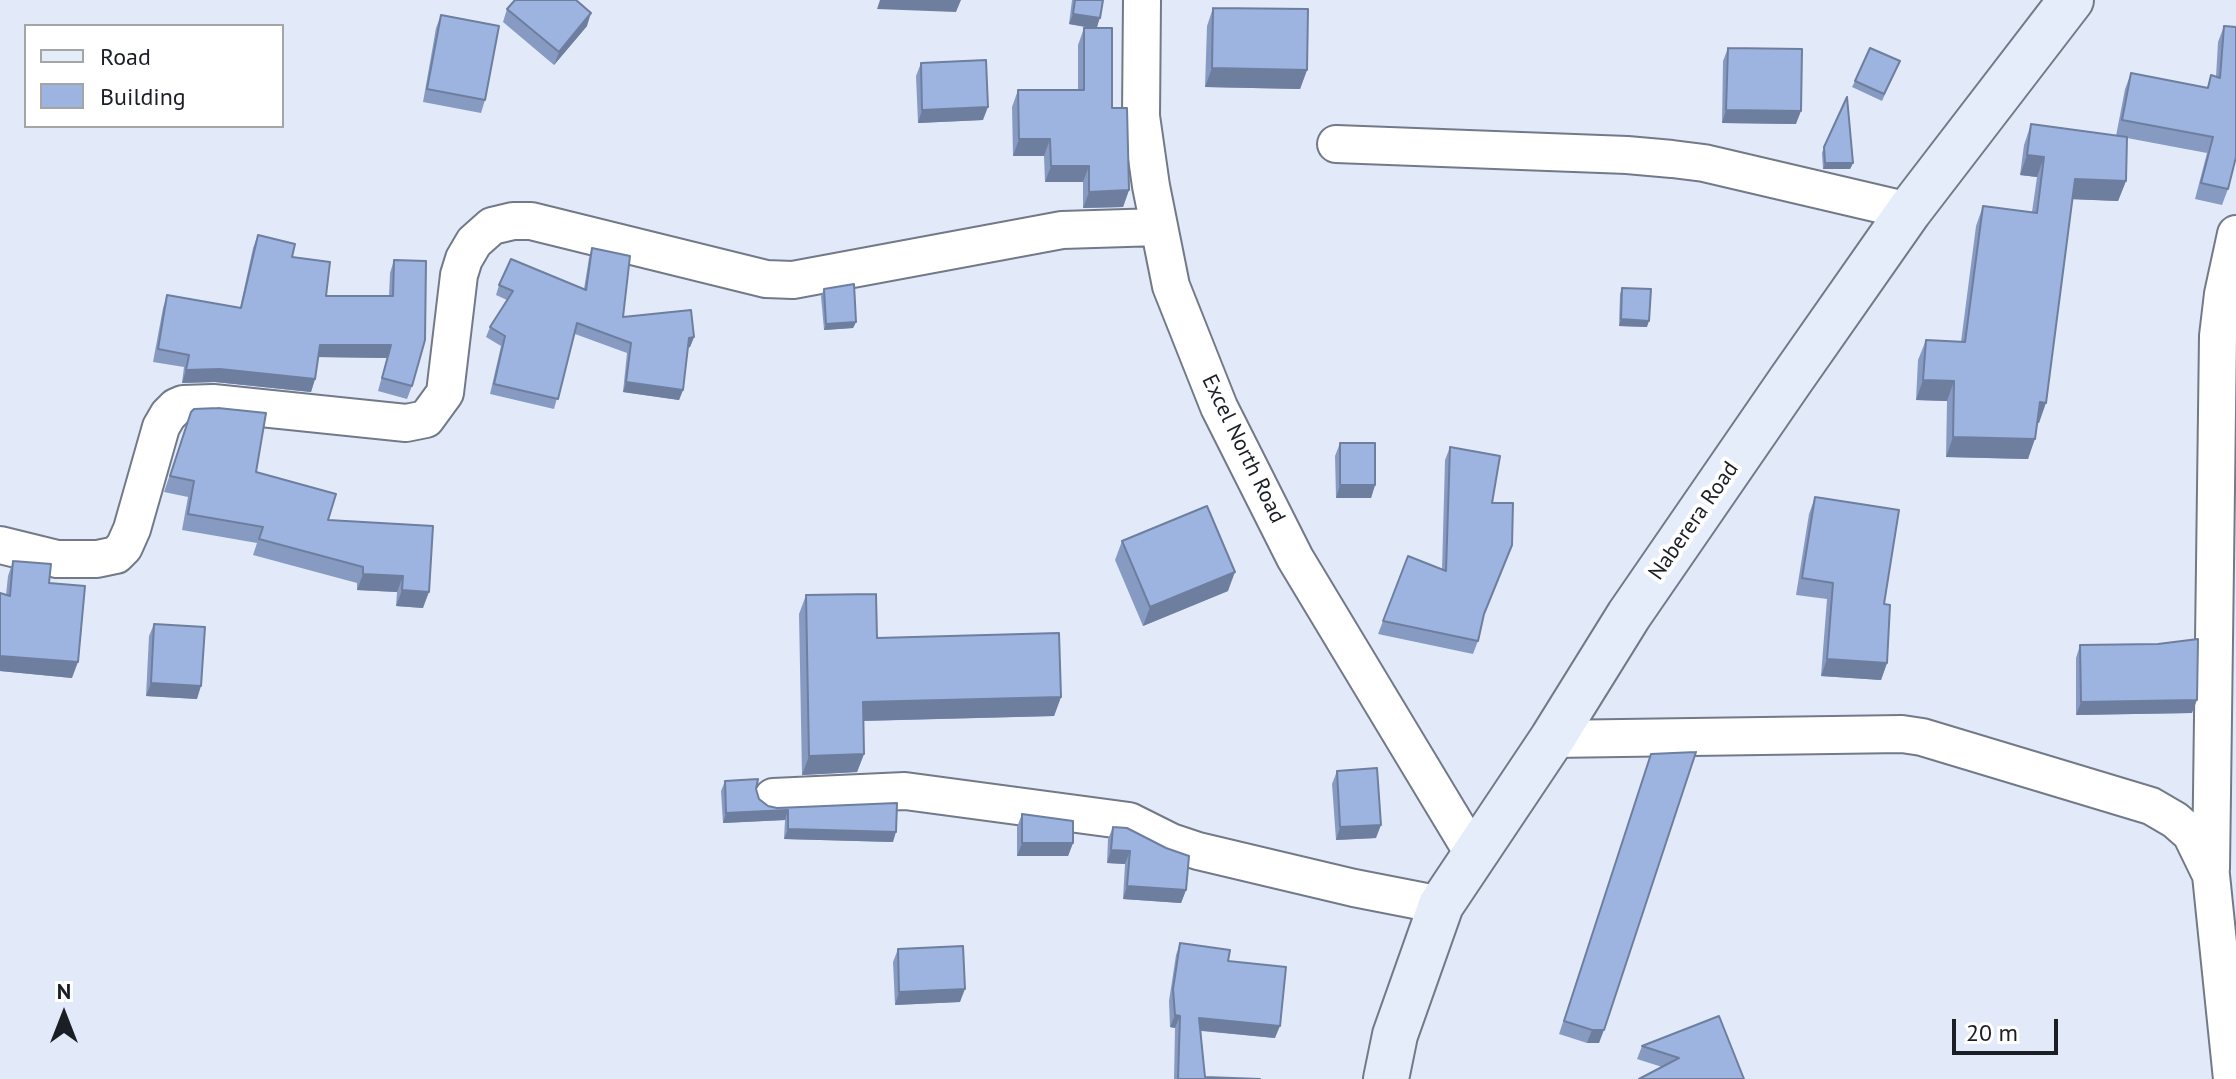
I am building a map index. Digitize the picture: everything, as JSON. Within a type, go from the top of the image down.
[{"type":"street","name":"Excel North Road","points":[[1142,0],[1141,116],[1171,286],[1219,407],[1295,558],[1474,855]]},
{"type":"street","name":"Naberera Road","points":[[1386,1079],[1395,1035],[1441,905],[1552,739],[1629,615],[1909,211],[2071,0]]},
{"type":"street","points":[[1336,144],[1672,159],[1704,163],[1909,211]]},
{"type":"street","points":[[0,545],[57,559],[97,559],[116,555],[124,547],[132,529],[161,427],[168,415],[183,404],[213,403],[406,423],[426,419],[445,393],[459,275],[464,259],[474,242],[492,226],[531,221],[766,279],[793,280],[1062,230],[1159,227]]},
{"type":"street","points":[[2232,1079],[2211,875],[2218,336],[2236,234]]},
{"type":"street","points":[[1552,739],[1858,733],[1922,737],[2151,806],[2191,834],[2211,875]]},
{"type":"street","points":[[773,797],[905,791],[1129,821],[1171,842],[1198,851],[1441,905]]},
{"type":"building","points":[[515,0],[576,0],[591,13],[559,52],[507,9]]},
{"type":"building","points":[[1075,0],[1103,0],[1100,18],[1073,14]]},
{"type":"building","points":[[1213,8],[1308,9],[1307,70],[1212,68]]},
{"type":"building","points":[[441,15],[499,26],[485,100],[427,89]]},
{"type":"building","points":[[2224,26],[2236,27],[2236,157],[2228,189],[2201,183],[2213,137],[2122,120],[2131,73],[2208,88],[2211,75],[2220,78]]},
{"type":"building","points":[[1084,28],[1112,28],[1112,108],[1127,108],[1129,190],[1089,192],[1089,166],[1051,166],[1050,139],[1019,139],[1018,90],[1084,90]]},
{"type":"building","points":[[1728,48],[1802,49],[1801,111],[1726,110]]},
{"type":"building","points":[[1870,48],[1900,61],[1884,94],[1855,81]]},
{"type":"building","points":[[986,60],[988,107],[922,110],[921,63]]},
{"type":"building","points":[[1847,97],[1853,163],[1825,163],[1824,147]]},
{"type":"building","points":[[2031,124],[2127,137],[2126,181],[2075,179],[2046,403],[2040,402],[2035,439],[1953,437],[1954,381],[1923,380],[1926,340],[1965,342],[1983,206],[2037,213],[2044,157],[2027,155]]},
{"type":"building","points":[[258,235],[295,244],[292,257],[330,262],[326,296],[393,296],[394,260],[426,261],[425,340],[412,386],[382,378],[391,345],[320,345],[315,379],[220,369],[186,370],[189,355],[158,349],[167,295],[241,308]]},
{"type":"building","points":[[592,248],[630,256],[623,317],[691,310],[694,337],[689,338],[683,390],[626,382],[631,343],[577,323],[558,399],[494,384],[505,336],[490,327],[513,291],[499,285],[511,259],[586,290]]},
{"type":"building","points":[[854,284],[856,322],[826,324],[824,289]]},
{"type":"building","points":[[1622,288],[1651,289],[1649,321],[1621,319]]},
{"type":"building","points":[[194,409],[266,413],[256,472],[336,494],[328,520],[433,526],[429,592],[402,590],[403,576],[363,574],[363,567],[259,539],[263,527],[188,514],[194,481],[170,476],[191,412]]},
{"type":"building","points":[[1340,443],[1375,443],[1375,485],[1340,485]]},
{"type":"building","points":[[1450,447],[1500,456],[1492,503],[1513,503],[1512,545],[1484,614],[1478,641],[1383,621],[1408,556],[1446,571]]},
{"type":"building","points":[[1815,497],[1899,510],[1884,604],[1890,605],[1887,663],[1827,659],[1833,583],[1802,578]]},
{"type":"building","points":[[1207,506],[1235,572],[1150,607],[1122,541]]},
{"type":"building","points":[[13,561],[51,564],[49,583],[85,586],[78,662],[0,656],[0,593],[10,596]]},
{"type":"building","points":[[876,594],[877,638],[1059,633],[1061,697],[863,702],[864,754],[809,756],[806,595]]},
{"type":"building","points":[[154,624],[205,627],[201,686],[151,683]]},
{"type":"building","points":[[2198,639],[2197,700],[2081,702],[2080,645],[2158,644]]},
{"type":"building","points":[[1696,752],[1604,1030],[1592,1030],[1564,1021],[1651,754]]},
{"type":"building","points":[[1377,768],[1381,825],[1340,827],[1337,771]]},
{"type":"building","points":[[758,779],[756,789],[759,799],[777,808],[897,803],[896,832],[788,829],[788,810],[726,813],[725,781]]},
{"type":"building","points":[[1022,814],[1073,821],[1073,843],[1022,843]]},
{"type":"building","points":[[1113,827],[1127,828],[1189,856],[1186,890],[1127,886],[1130,851],[1111,850]]},
{"type":"building","points":[[1180,943],[1230,950],[1228,961],[1286,967],[1280,1026],[1199,1018],[1205,1077],[1260,1079],[1178,1079],[1180,1016],[1175,1015],[1173,989]]},
{"type":"building","points":[[963,946],[965,989],[899,992],[898,949]]},
{"type":"building","points":[[1719,1016],[1744,1079],[1639,1079],[1679,1058],[1642,1046]]}]
